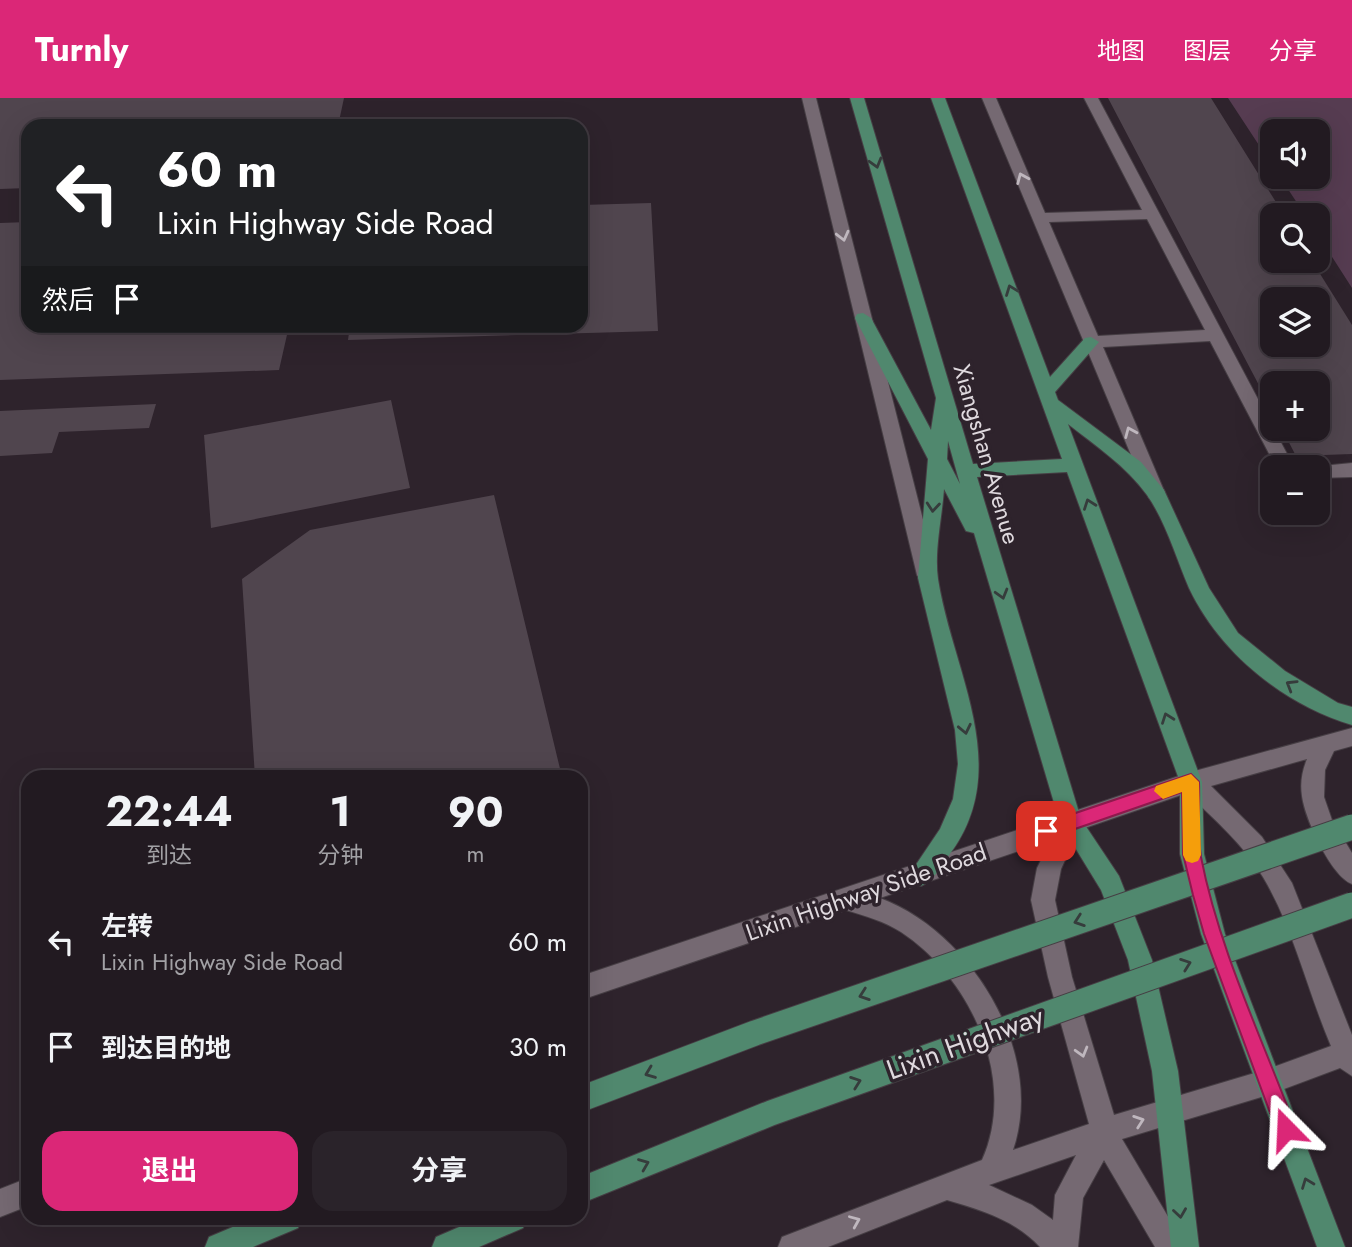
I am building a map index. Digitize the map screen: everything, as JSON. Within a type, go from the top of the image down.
[{"type":"main road","name":"Xiangshan Avenue","points":[[857,98],[1032,702],[1071,823],[1111,884],[1132,932],[1157,1027],[1185,1247]]},
{"type":"main road","points":[[938,98],[1191,782],[1192,854],[1202,895],[1268,1082],[1331,1247]]},
{"type":"main road","points":[[863,318],[994,565]]},
{"type":"main road","points":[[1050,397],[1091,342]]},
{"type":"main road","points":[[921,875],[941,852],[954,825],[968,791],[970,763],[967,734],[928,576],[943,390]]},
{"type":"main road","points":[[1050,397],[1135,467],[1157,495],[1201,591],[1231,639],[1278,677],[1332,710],[1352,716]]},
{"type":"main road","points":[[967,471],[1075,465]]},
{"type":"main road","points":[[588,1096],[755,1033],[1352,827]]},
{"type":"main road","name":"Lixin Highway","points":[[588,1187],[771,1113],[1352,905]]},
{"type":"main road","points":[[219,1247],[271,1225]]},
{"type":"main road","points":[[446,1247],[497,1225]]},
{"type":"street","points":[[809,98],[928,576]]},
{"type":"street","points":[[989,98],[1157,495]]},
{"type":"street","points":[[1091,98],[1279,455]]},
{"type":"street","points":[[1039,219],[1152,214]]},
{"type":"street","points":[[1091,342],[1215,335]]},
{"type":"street","points":[[1330,471],[1352,470]]},
{"type":"street","name":"Lixin Highway Side Road","points":[[588,986],[1191,782],[1352,737]]},
{"type":"street","points":[[1326,745],[1314,769],[1314,798],[1335,849],[1352,873]]},
{"type":"street","points":[[792,1247],[947,1186],[1169,1110],[1350,1056],[1272,870],[1249,839],[1191,782]]},
{"type":"street","points":[[1071,823],[1049,868],[1044,901],[1060,977],[1105,1132],[1123,1171],[1172,1247]]},
{"type":"street","points":[[848,899],[884,911],[911,925],[936,944],[971,989],[1006,1070],[1009,1103],[1004,1139],[991,1171]]},
{"type":"street","points":[[1061,1247],[1069,1195],[1105,1132]]},
{"type":"street","points":[[947,1186],[984,1196],[1020,1212],[1045,1228],[1061,1247]]},
{"type":"street","points":[[0,1203],[21,1195]]},
{"type":"shaded area","points":[[1228,98],[1352,98],[1352,288],[1330,254],[1330,203],[1297,203],[1288,189],[1330,189],[1330,119],[1260,119],[1260,147]]},
{"type":"building","points":[[0,98],[344,98],[340,119],[21,119],[21,188],[0,189]]},
{"type":"building","points":[[1108,98],[1211,98],[1260,177],[1260,189],[1268,189],[1277,203],[1260,203],[1260,273],[1320,273],[1328,287],[1260,287],[1260,357],[1330,357],[1330,290],[1352,325],[1352,454],[1295,455],[1288,441],[1330,441],[1330,371],[1260,371],[1260,387]]},
{"type":"building","points":[[651,203],[658,331],[348,340],[349,333],[588,333],[588,205]]},
{"type":"building","points":[[21,222],[21,333],[287,333],[279,370],[0,380],[0,223]]},
{"type":"building","points":[[391,400],[410,488],[211,528],[204,435]]},
{"type":"building","points":[[156,404],[149,428],[59,432],[52,453],[0,456],[0,411]]},
{"type":"building","points":[[494,495],[560,770],[255,770],[242,579],[310,530]]},
{"type":"slow traffic","points":[[1163,791],[1191,782],[1192,855]]},
{"type":"route","points":[[1046,831],[1191,782],[1192,854],[1202,895],[1213,934],[1286,1129]]}]
